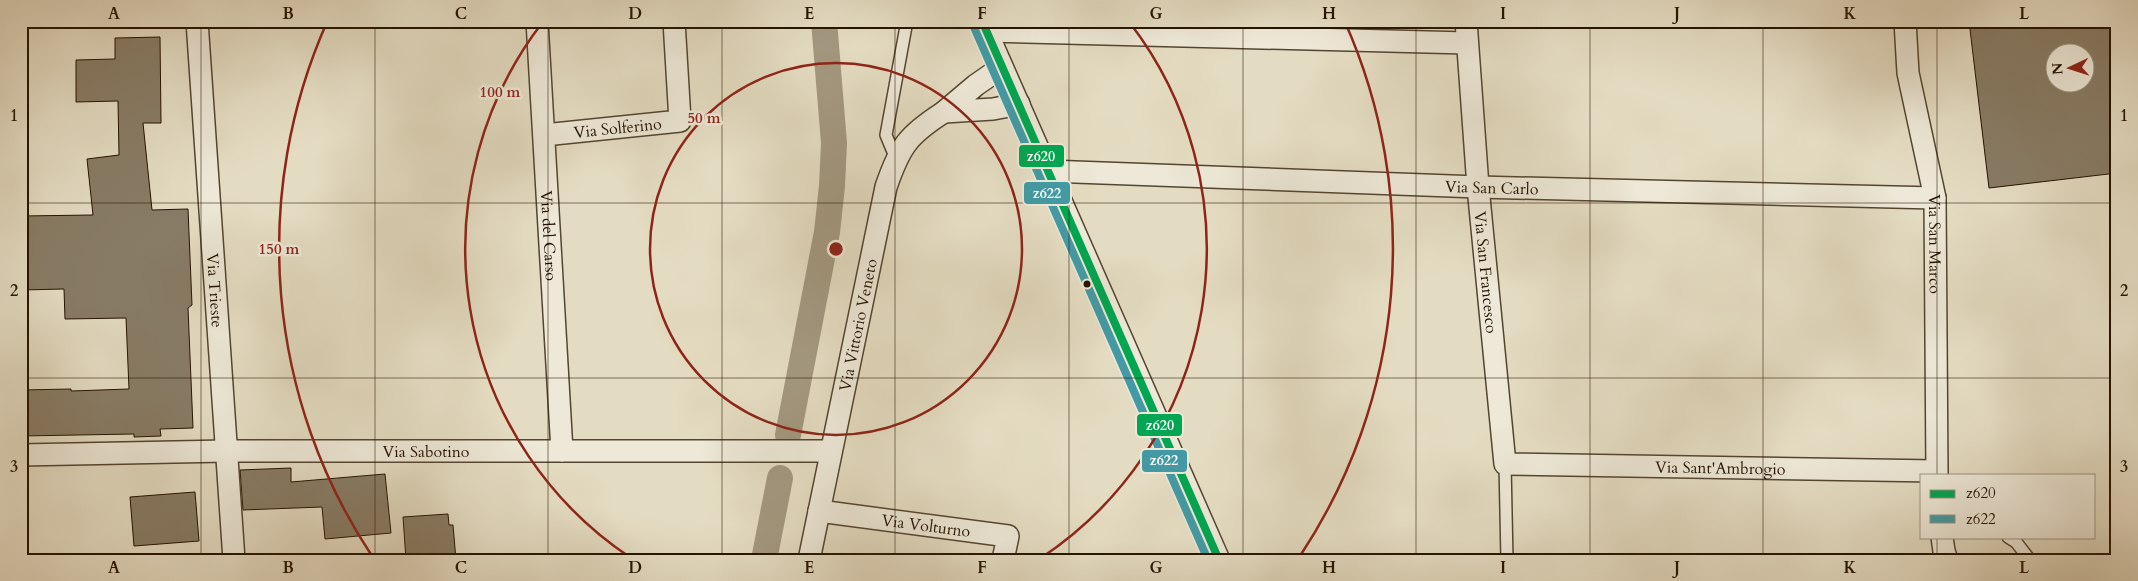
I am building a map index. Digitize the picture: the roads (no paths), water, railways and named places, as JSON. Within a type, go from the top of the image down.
[{"type":"street","name":"Via Trieste","points":[[197,21],[234,560]]},
{"type":"street","name":"Via del Carso","points":[[537,21],[562,451]]},
{"type":"street","name":"Via Solferino","points":[[544,135],[680,121],[674,21]]},
{"type":"street","name":"Via San Francesco","points":[[1466,21],[1478,187],[1505,464]]},
{"type":"street","name":"Via San Marco","points":[[1905,21],[1908,73],[1935,198],[1936,473]]},
{"type":"street","points":[[1219,560],[984,26],[1467,43]]},
{"type":"street","name":"Via Vittorio Veneto","points":[[809,560],[886,187],[896,159],[905,143],[920,128],[1002,67]]},
{"type":"street","points":[[944,112],[993,109],[1019,104]]},
{"type":"street","name":"Via San Carlo","points":[[1048,171],[1478,187],[1935,198]]},
{"type":"street","name":"Via Sabotino","points":[[21,455],[226,452],[831,451]]},
{"type":"street","name":"Via Sant'Ambrogio","points":[[1505,464],[1936,473]]},
{"type":"street","name":"Via Volturno","points":[[819,511],[1008,536],[1003,560]]},
{"type":"street","points":[[1942,538],[1947,560]]},
{"type":"lane","points":[[896,159],[886,135],[907,21]]},
{"type":"lane","points":[[1505,464],[1507,560]]},
{"type":"lane","points":[[2010,538],[2016,542],[2030,560]]},
{"type":"waterway","points":[[788,435],[827,232],[832,186],[834,143],[824,21]]},
{"type":"waterway","points":[[764,560],[780,478]]}]
